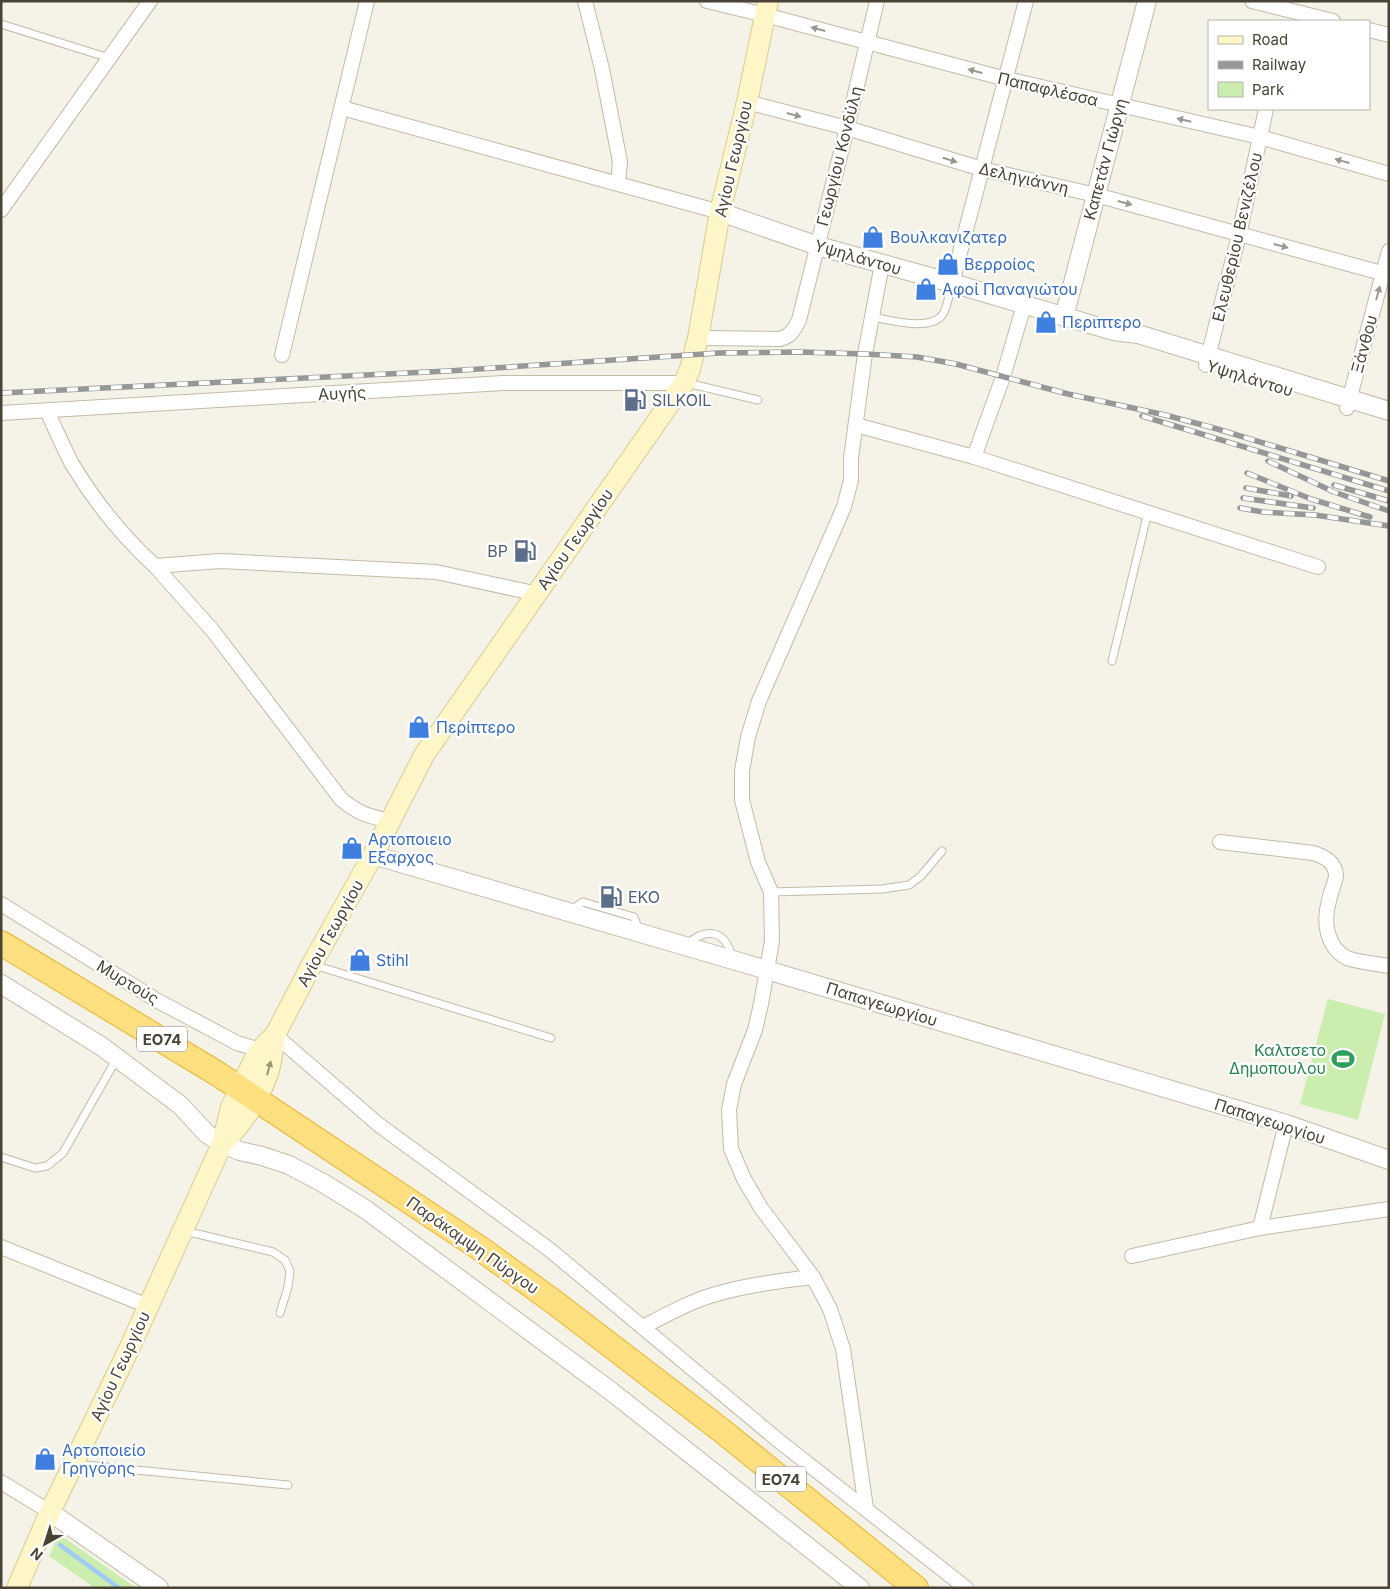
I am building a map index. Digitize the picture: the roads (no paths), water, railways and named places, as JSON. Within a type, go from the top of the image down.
[{"type":"highway","name":"Παράκαμψη Πύργου","points":[[1,942],[248,1093],[457,1233],[554,1302],[721,1430],[916,1588]]},
{"type":"main road","name":"Αγίου Γεωργίου","points":[[17,1588],[50,1512],[148,1306],[222,1144],[241,1123],[260,1050],[275,1035],[373,855],[424,755],[684,383],[690,369],[698,338],[720,212],[747,102],[767,8]]},
{"type":"main road","name":"Αγίου Γεωργίου","points":[[248,1093],[270,1069],[275,1035]]},
{"type":"street","points":[[1,210],[150,1]]},
{"type":"street","points":[[282,355],[367,1]]},
{"type":"street","points":[[585,1],[602,68],[620,162],[618,183]]},
{"type":"street","name":"Παπαφλέσσα","points":[[707,1],[767,8],[866,42],[1006,79],[1260,137],[1389,174]]},
{"type":"street","name":"Γεωργίου Κονδύλη","points":[[698,338],[780,339],[793,333],[799,320],[818,246],[877,1]]},
{"type":"street","points":[[952,283],[1026,1]]},
{"type":"street","name":"Καπετάν Γιώργη","points":[[1064,317],[1147,1]]},
{"type":"street","points":[[1252,1],[1329,20]]},
{"type":"street","points":[[1370,30],[1389,35]]},
{"type":"street","name":"Δεληγιάννη","points":[[747,102],[847,128],[982,169],[1096,195],[1386,274]]},
{"type":"street","points":[[342,108],[720,212]]},
{"type":"street","name":"Ελευθερίου Βενιζέλου","points":[[1208,360],[1239,234],[1266,110]]},
{"type":"street","name":"Υψηλάντου","points":[[720,212],[818,246],[952,283],[1113,332],[1134,342],[1208,360],[1348,403],[1389,421]]},
{"type":"street","name":"Ξάνθου","points":[[1348,403],[1386,274],[1389,251]]},
{"type":"street","points":[[866,1508],[843,1350],[830,1309],[813,1277],[761,1208],[744,1179],[731,1148],[729,1110],[734,1084],[755,1030],[772,941],[771,892],[758,862],[742,800],[742,771],[748,737],[759,701],[844,507],[851,480],[851,458],[865,354],[882,264]]},
{"type":"street","points":[[974,457],[1002,377],[1024,305]]},
{"type":"street","name":"Αυγής","points":[[1,413],[503,383],[684,383]]},
{"type":"street","name":"Υψηλάντου","points":[[1348,403],[1389,410]]},
{"type":"street","points":[[47,411],[72,463],[106,515],[213,631],[341,799],[352,809],[362,814],[390,820]]},
{"type":"street","points":[[856,425],[974,457],[1318,567]]},
{"type":"street","points":[[155,566],[220,561],[436,572],[538,594]]},
{"type":"street","points":[[1220,842],[1312,853],[1325,857],[1332,865],[1336,875],[1328,903],[1326,929],[1333,946],[1348,958],[1389,966]]},
{"type":"street","name":"Παπαγεωργίου","points":[[373,855],[1286,1124],[1389,1160]]},
{"type":"street","name":"Μυρτούς","points":[[1,904],[158,1001],[237,1043],[260,1050]]},
{"type":"street","points":[[1,984],[117,1057],[180,1105],[207,1134],[222,1144],[289,1165],[323,1183],[365,1210],[612,1392],[860,1588]]},
{"type":"street","points":[[275,1035],[379,1125],[550,1250],[779,1441],[966,1588]]},
{"type":"street","points":[[1260,1228],[1286,1124]]},
{"type":"street","points":[[1132,1256],[1260,1228],[1389,1208]]},
{"type":"street","points":[[1,1247],[148,1306]]},
{"type":"street","points":[[643,1327],[680,1308],[712,1295],[752,1285],[813,1277]]},
{"type":"street","points":[[1,1482],[50,1512],[159,1588]]},
{"type":"lane","points":[[1,24],[110,58]]},
{"type":"lane","points":[[872,317],[924,325],[937,321],[944,313],[952,283]]},
{"type":"lane","points":[[684,383],[758,400]]},
{"type":"lane","points":[[1112,661],[1148,512]]},
{"type":"lane","points":[[771,892],[882,889],[909,885],[921,876],[942,851]]},
{"type":"lane","points":[[312,964],[551,1038]]},
{"type":"lane","points":[[1,1157],[35,1168],[47,1166],[63,1153],[117,1057]]},
{"type":"lane","points":[[182,1230],[273,1252],[285,1260],[290,1271],[288,1287],[280,1312]]},
{"type":"lane","points":[[72,1466],[85,1465],[288,1486]]},
{"type":"waterway","points":[[60,1545],[119,1588]]},
{"type":"railway","points":[[1,393],[448,371],[719,353],[800,352],[917,357],[956,364],[1068,394],[1165,415],[1389,481]]},
{"type":"railway","points":[[1142,416],[1389,491]]},
{"type":"railway","points":[[1268,461],[1334,492],[1389,511]]},
{"type":"railway","points":[[1247,473],[1311,499],[1370,517]]},
{"type":"railway","points":[[1334,485],[1389,501]]},
{"type":"railway","points":[[1246,488],[1291,496]]},
{"type":"railway","points":[[1243,498],[1313,508]]},
{"type":"railway","points":[[1240,508],[1263,512],[1315,515],[1389,526]]},
{"type":"place","name":"Βουλκανιζατερ","points":[[873,237]]},
{"type":"place","name":"Βερροίος","points":[[948,264]]},
{"type":"place","name":"Αφοί Παναγιώτου","points":[[926,289]]},
{"type":"place","name":"Περιπτερο","points":[[1046,322]]},
{"type":"place","name":"SILKOIL","points":[[635,400]]},
{"type":"place","name":"BP","points":[[525,551]]},
{"type":"place","name":"Περίπτερο","points":[[419,727]]},
{"type":"place","name":"Αρτοποιειο Εξαρχος","points":[[352,848]]},
{"type":"place","name":"EKO","points":[[611,897]]},
{"type":"place","name":"Stihl","points":[[360,960]]},
{"type":"place","name":"Καλτσετο Δημοπουλου","points":[[1343,1059]]},
{"type":"place","name":"Αρτοποιείο Γρηγόρης","points":[[45,1459]]}]
